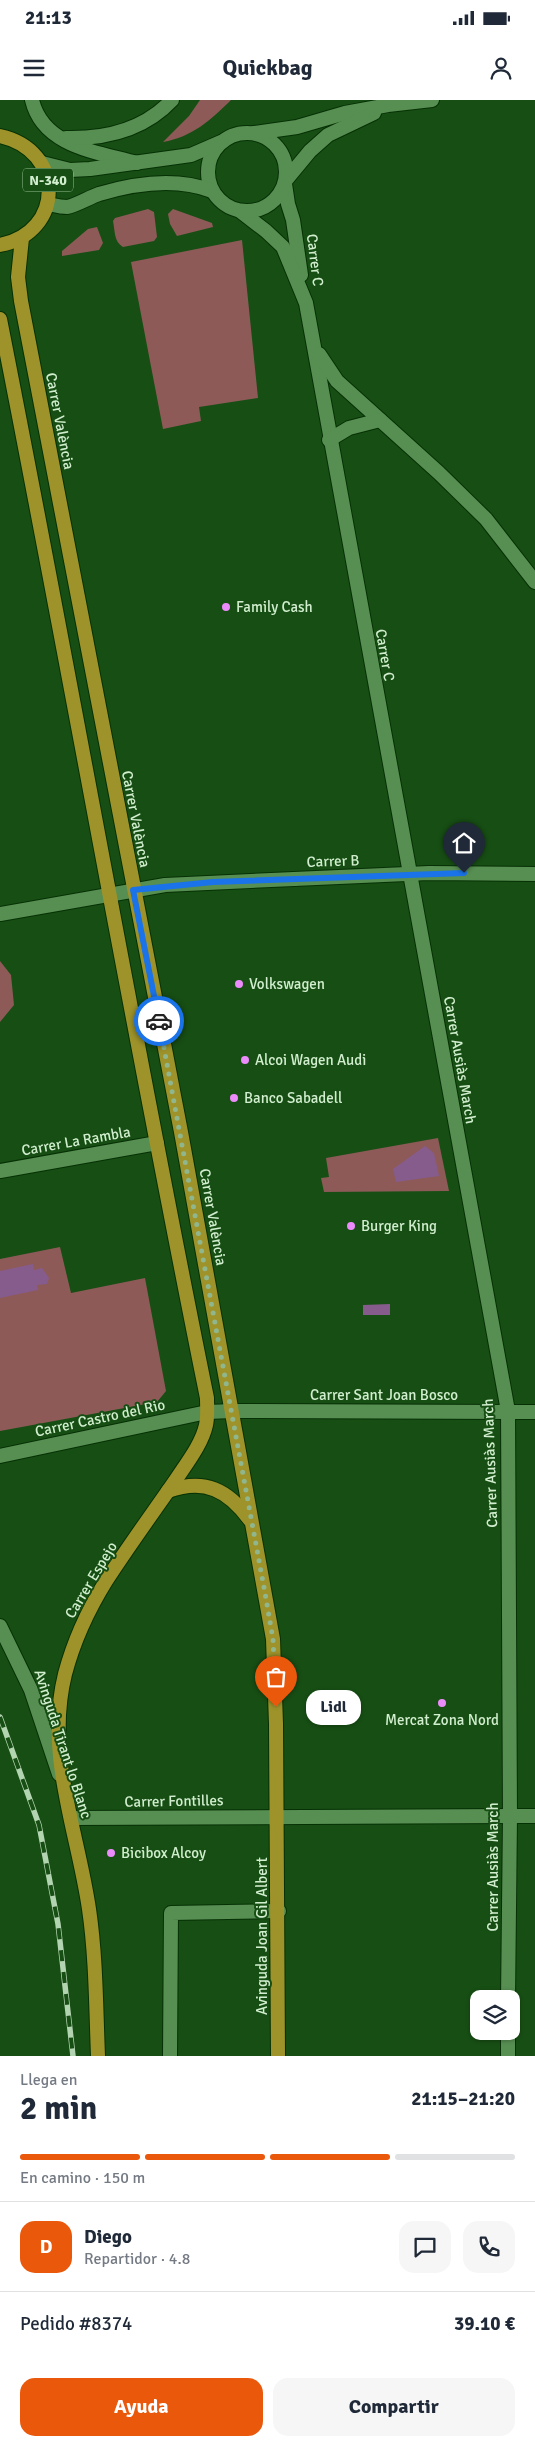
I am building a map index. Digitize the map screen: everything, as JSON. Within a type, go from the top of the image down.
[{"type":"main road","name":"N-340","points":[[0,136],[23,144],[33,152],[42,163],[49,190],[48,204],[36,226],[22,238],[0,245]]},
{"type":"main road","name":"Carrer València","points":[[22,238],[18,277],[21,301],[233,1411],[274,1648],[277,1816]]},
{"type":"main road","points":[[0,319],[108,894],[207,1398],[207,1412]]},
{"type":"main road","name":"Carrer Espejo","points":[[62,1782],[57,1739],[58,1718],[61,1694],[72,1649],[89,1610],[106,1581],[168,1491],[204,1433],[207,1412]]},
{"type":"main road","points":[[168,1491],[186,1485],[199,1485],[222,1492],[240,1508],[252,1523]]},
{"type":"main road","name":"Avinguda Tirant lo Blanc","points":[[62,1782],[72,1818],[89,1910],[94,1966],[98,2056]]},
{"type":"main road","name":"Avinguda Joan Gil Albert","points":[[277,1816],[279,1911],[278,2056]]},
{"type":"street","points":[[32,100],[33,107],[50,132],[59,138],[70,144],[138,163]]},
{"type":"street","points":[[59,138],[95,138],[128,130],[157,114],[172,100]]},
{"type":"street","points":[[42,163],[70,170],[191,155],[239,134],[253,134],[297,127],[345,113],[388,105],[432,100]]},
{"type":"street","points":[[228,138],[218,145],[208,167],[208,179],[212,191],[219,200],[240,211],[252,212],[268,206],[280,194],[285,182],[310,151],[328,135],[388,105]]},
{"type":"street","points":[[253,134],[265,137],[279,150],[286,168],[285,182]]},
{"type":"street","name":"Carrer C","points":[[285,182],[288,204],[294,220],[304,299],[315,346],[329,440],[409,875]]},
{"type":"street","points":[[48,204],[67,207],[84,198],[122,188],[157,183],[194,184],[212,191]]},
{"type":"street","name":"Carrer C","points":[[240,211],[266,231],[282,247],[304,299]]},
{"type":"street","name":"Carrer C","points":[[315,346],[337,381],[486,519],[535,582]]},
{"type":"street","points":[[329,440],[349,428],[380,420]]},
{"type":"street","name":"Carrer B","points":[[0,914],[133,890],[205,882],[429,873],[535,874]]},
{"type":"street","name":"Carrer Ausiàs March","points":[[409,875],[508,1411],[510,1816],[508,1990]]},
{"type":"street","name":"Carrer La Rambla","points":[[0,1171],[157,1143]]},
{"type":"street","points":[[207,1412],[233,1411]]},
{"type":"street","name":"Carrer Sant Joan Bosco","points":[[233,1411],[535,1412]]},
{"type":"street","name":"Carrer Castro del Rio","points":[[0,1456],[207,1412]]},
{"type":"street","name":"Avinguda Tirant lo Blanc","points":[[0,1626],[31,1690],[62,1782]]},
{"type":"street","name":"Carrer Fontilles","points":[[72,1818],[535,1816]]},
{"type":"street","points":[[170,2056],[171,1913],[279,1911]]},
{"type":"street","points":[[508,2040],[508,2056]]},
{"type":"shaded area","points":[[200,100],[231,100],[192,132],[163,142],[189,116]]},
{"type":"shaded area","points":[[148,209],[154,212],[157,237],[154,241],[123,247],[120,245],[116,239],[113,221],[115,218]]},
{"type":"shaded area","points":[[173,209],[212,223],[213,227],[177,236],[170,224],[168,214]]},
{"type":"shaded area","points":[[97,227],[103,243],[99,250],[62,256],[62,251],[88,229]]},
{"type":"shaded area","points":[[242,240],[258,398],[199,407],[201,421],[163,429],[131,262]]},
{"type":"shaded area","points":[[0,961],[11,975],[14,1005],[0,1022]]},
{"type":"shaded area","points":[[438,1138],[449,1191],[324,1192],[321,1178],[329,1177],[326,1158]]},
{"type":"shaded area","points":[[425,1146],[434,1153],[439,1176],[396,1182],[393,1169]]},
{"type":"shaded area","points":[[60,1247],[71,1293],[145,1278],[166,1391],[157,1402],[0,1431],[0,1259]]},
{"type":"shaded area","points":[[33,1264],[34,1270],[42,1268],[49,1278],[47,1284],[37,1285],[38,1290],[0,1298],[0,1271]]},
{"type":"shaded area","points":[[390,1304],[390,1315],[363,1315],[363,1305]]},
{"type":"railway","points":[[0,1717],[39,1825],[58,1924],[73,2056]]},
{"type":"way so far","points":[[159,1021],[233,1411],[273,1639],[276,1707]]},
{"type":"place","name":"Family Cash","points":[[226,607]]},
{"type":"place","name":"Volkswagen","points":[[239,984]]},
{"type":"place","name":"Alcoi Wagen Audi","points":[[245,1060]]},
{"type":"place","name":"Banco Sabadell","points":[[234,1098]]},
{"type":"place","name":"Burger King","points":[[351,1226]]},
{"type":"place","name":"Mercat Zona Nord","points":[[442,1703]]},
{"type":"place","name":"Lidl","points":[[276,1707]]},
{"type":"place","name":"Bicibox Alcoy","points":[[111,1853]]},
{"type":"route","points":[[159,1021],[133,890],[165,885],[213,882],[464,873]]}]
